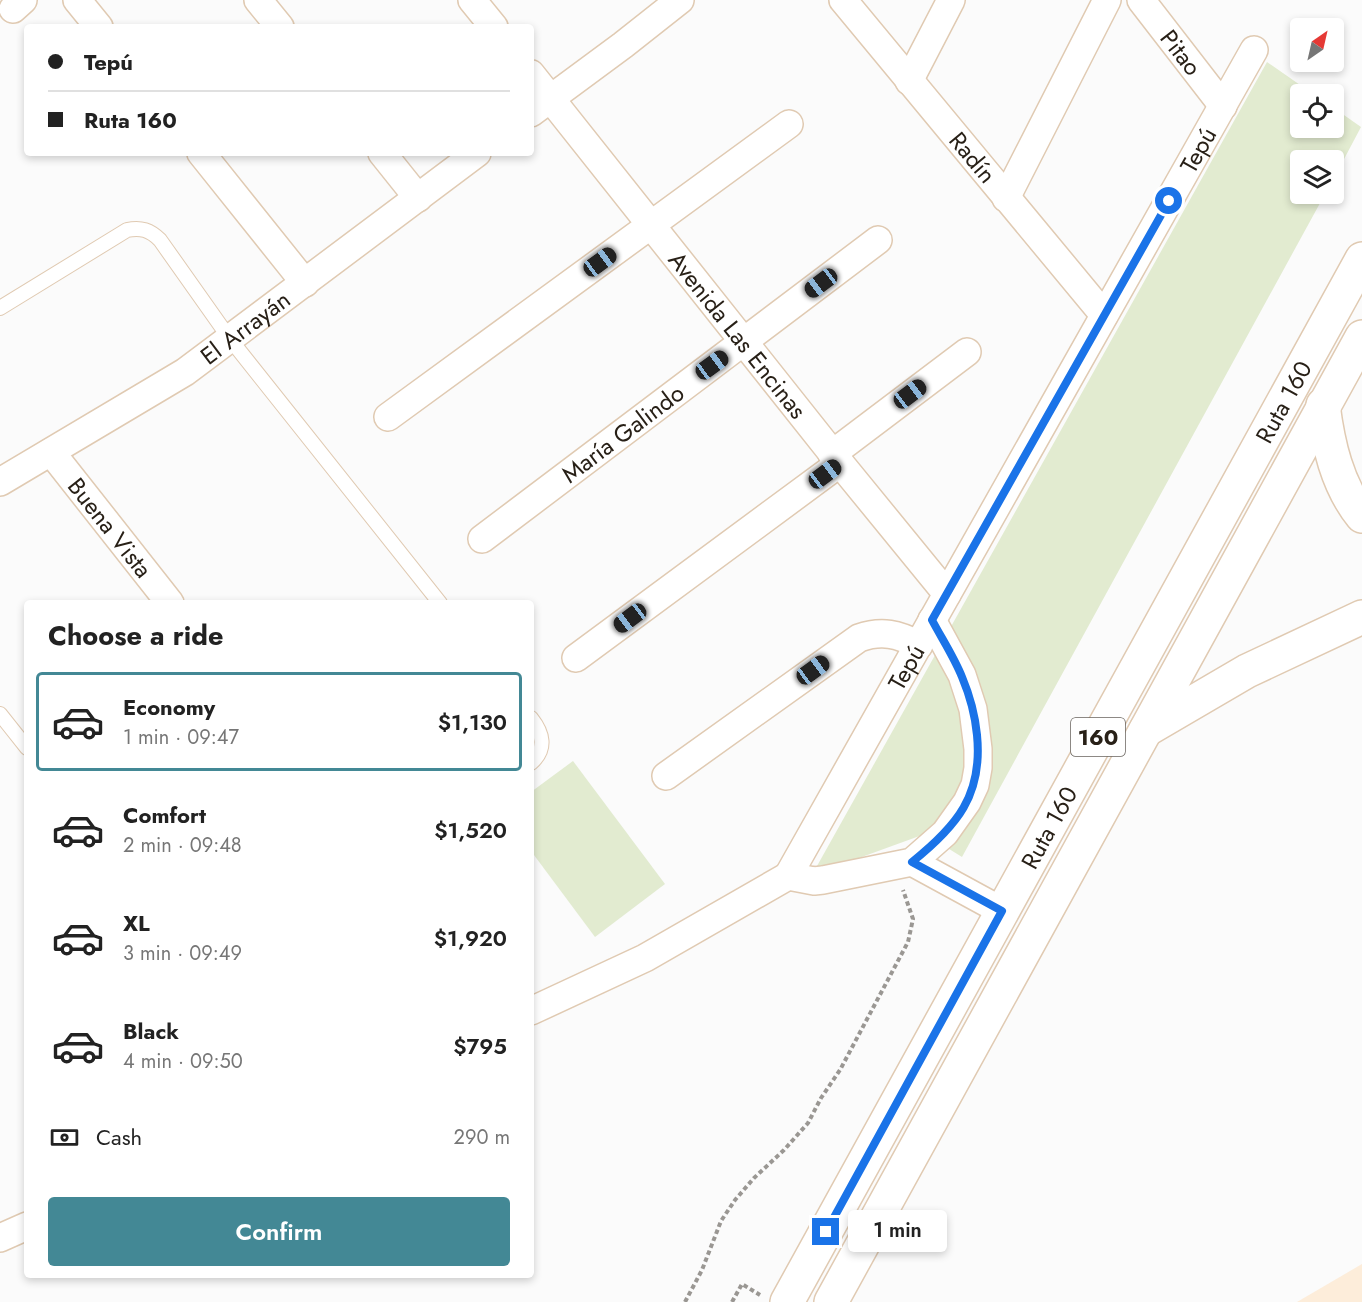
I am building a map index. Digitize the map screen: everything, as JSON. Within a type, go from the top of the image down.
[{"type":"highway","name":"Ruta 160","points":[[774,1299],[1002,911],[1362,259]]},
{"type":"highway","name":"Ruta 160","points":[[831,1302],[1362,337]]},
{"type":"highway","points":[[1323,405],[1325,422],[1340,478],[1346,492],[1362,516]]},
{"type":"highway","points":[[1145,731],[1238,676],[1362,617]]},
{"type":"street","points":[[77,0],[97,24]]},
{"type":"street","points":[[258,0],[278,24]]},
{"type":"street","points":[[472,0],[492,24]]},
{"type":"street","name":"Radín","points":[[843,0],[1104,315]]},
{"type":"street","points":[[909,81],[951,0]]},
{"type":"street","points":[[1006,198],[1107,0]]},
{"type":"street","name":"Pitao","points":[[1141,0],[1223,106]]},
{"type":"street","points":[[541,105],[672,2]]},
{"type":"street","name":"Tepú","points":[[788,876],[1254,50]]},
{"type":"street","name":"Avenida Las Encinas","points":[[534,83],[541,105],[651,225],[947,594]]},
{"type":"street","points":[[388,417],[789,124]]},
{"type":"street","points":[[203,156],[305,283]]},
{"type":"street","points":[[384,156],[418,198]]},
{"type":"street","name":"El Arrayán","points":[[0,483],[185,372],[473,156]]},
{"type":"street","name":"María Galindo","points":[[482,539],[878,240]]},
{"type":"street","points":[[576,658],[836,458],[967,352]]},
{"type":"street","name":"Buena Vista","points":[[51,452],[168,600]]},
{"type":"street","points":[[534,1010],[645,958],[788,876],[814,881],[912,862],[945,833],[971,794],[978,768],[976,726],[968,691],[932,620]]},
{"type":"street","points":[[666,776],[859,638],[871,634],[892,633],[919,645]]},
{"type":"street","points":[[912,862],[1002,911]]},
{"type":"street","points":[[0,1238],[24,1227]]},
{"type":"lane","points":[[0,308],[127,230],[143,229],[153,233],[230,339],[438,600]]},
{"type":"lane","points":[[0,714],[24,744]]},
{"type":"lane","points":[[534,721],[538,726],[542,740],[539,754],[534,760]]},
{"type":"path","points":[[685,1302],[702,1270],[721,1221],[754,1178],[808,1123],[840,1070],[908,942],[913,919],[903,890],[912,862]]},
{"type":"path","points":[[732,1302],[742,1284],[774,1299]]},
{"type":"shaded area","points":[[1362,1264],[1362,1302],[1297,1302]]},
{"type":"green space","points":[[1267,62],[1299,84],[1290,84],[1290,138],[1344,138],[1344,115],[1361,127],[1344,159],[1344,150],[1290,150],[1290,204],[1320,204],[962,857],[925,834],[826,870],[817,866]]},
{"type":"green space","points":[[573,761],[665,884],[595,937],[534,855],[534,790]]},
{"type":"route","points":[[826,1232],[1002,911],[912,862],[945,833],[967,802],[975,785],[978,768],[976,726],[968,691],[962,675],[932,620],[1169,201]]}]
